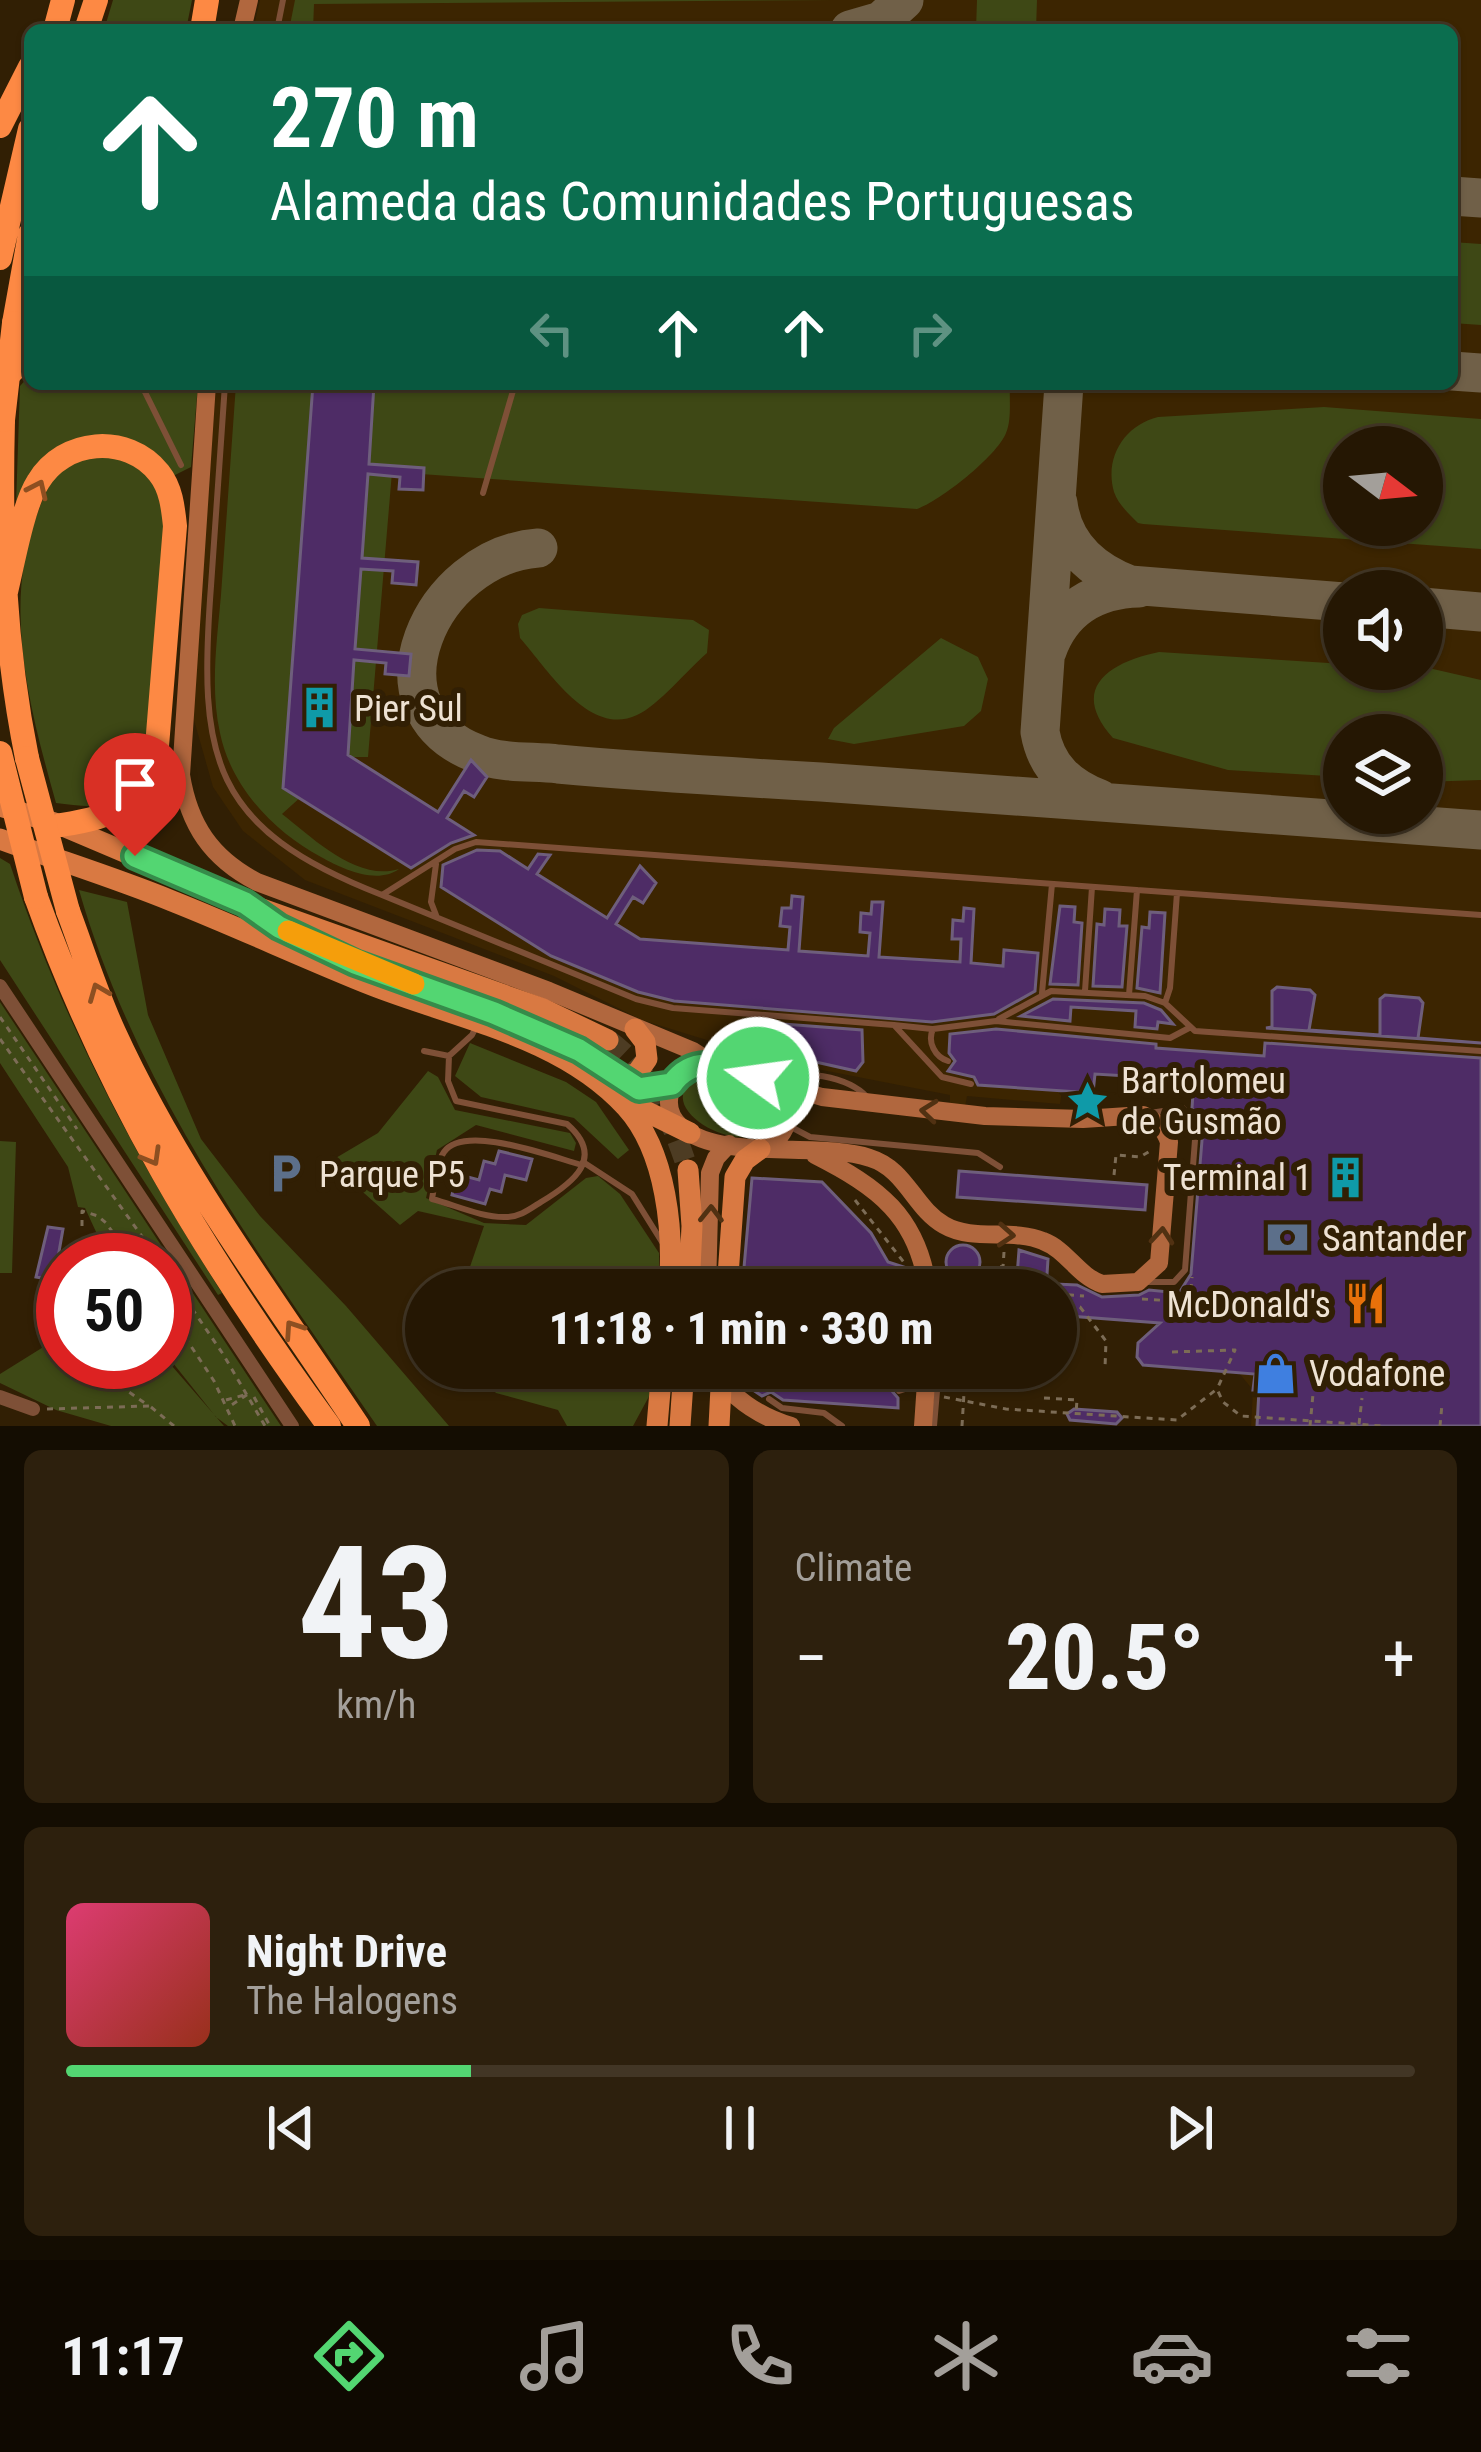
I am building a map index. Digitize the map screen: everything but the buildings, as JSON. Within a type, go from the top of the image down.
[{"type":"highway","points":[[0,126],[24,79]]},
{"type":"highway","points":[[0,258],[24,155]]},
{"type":"highway","points":[[24,267],[3,420],[4,600],[14,694],[27,758],[68,910],[115,1033],[164,1128],[358,1426]]},
{"type":"highway","points":[[0,383],[24,358]]},
{"type":"highway","points":[[4,600],[35,485],[50,465],[69,452],[94,445],[131,452],[159,473],[171,495],[175,526],[158,746],[152,769],[140,792],[123,808],[106,818],[62,825]]},
{"type":"highway","points":[[0,753],[36,897],[64,976],[142,1142],[329,1426]]},
{"type":"highway","points":[[297,1382],[316,1426]]},
{"type":"main road","points":[[207,390],[181,751],[184,797],[199,833],[225,862],[257,882],[549,992],[670,1041],[715,1065],[762,1080],[873,1105],[985,1116],[1083,1119],[1143,1115],[1163,1129],[1169,1142],[1162,1250],[1153,1271],[1138,1282],[1114,1286],[1094,1281],[1041,1240],[943,1225],[898,1174],[877,1160],[848,1153],[729,1144],[691,1132],[640,1111],[579,1050],[336,955],[279,927],[245,903]]},
{"type":"main road","points":[[0,806],[62,825],[245,903],[543,1010],[608,1040]]},
{"type":"main road","points":[[0,839],[165,898],[374,986],[479,1022],[612,1082],[648,1090],[674,1081],[692,1066],[715,1065]]},
{"type":"main road","points":[[644,1034],[674,1081],[670,1110],[678,1124],[691,1132]]},
{"type":"main road","points":[[612,1082],[637,1073],[646,1059],[644,1034]]},
{"type":"main road","points":[[730,1269],[737,1169],[781,1136],[788,1122],[782,1092],[762,1080]]},
{"type":"main road","points":[[612,1082],[657,1167],[668,1230],[669,1269]]},
{"type":"main road","points":[[708,1269],[710,1173],[716,1157],[729,1144]]},
{"type":"main road","points":[[806,1150],[868,1183],[885,1198],[911,1234],[922,1269]]},
{"type":"main road","points":[[688,1170],[690,1269]]},
{"type":"main road","points":[[657,1426],[660,1389]]},
{"type":"main road","points":[[680,1426],[683,1389]]},
{"type":"main road","points":[[719,1426],[721,1389]]},
{"type":"main road","points":[[729,1389],[767,1418],[791,1426]]},
{"type":"main road","points":[[922,1426],[925,1389]]},
{"type":"street","points":[[0,986],[292,1426]]},
{"type":"street","points":[[0,1397],[33,1409]]},
{"type":"lane","points":[[144,390],[181,465]]},
{"type":"lane","points":[[226,390],[205,692],[208,728],[221,771],[266,832],[304,861],[614,991],[673,1008],[933,1029],[996,1021],[1170,1038],[1190,1028]]},
{"type":"lane","points":[[483,493],[513,390]]},
{"type":"lane","points":[[382,895],[476,842],[1481,915]]},
{"type":"lane","points":[[436,861],[431,902],[437,918]]},
{"type":"lane","points":[[996,1021],[1042,993],[1052,884]]},
{"type":"lane","points":[[1084,992],[1092,887]]},
{"type":"lane","points":[[1129,995],[1137,890]]},
{"type":"lane","points":[[1165,1004],[1177,893]]},
{"type":"lane","points":[[1042,993],[1129,995],[1165,1004],[1190,1028],[1202,1032],[1481,1051]]},
{"type":"lane","points":[[479,1022],[449,1056],[448,1081],[456,1101],[567,1124],[584,1146],[582,1163],[568,1185],[513,1217],[432,1199],[440,1160],[452,1143],[461,1140],[482,1139],[582,1163],[616,1180],[639,1202],[656,1228],[666,1269]]},
{"type":"lane","points":[[894,1025],[942,1077],[971,1084]]},
{"type":"lane","points":[[933,1029],[932,1045],[948,1061]]},
{"type":"lane","points":[[424,1051],[449,1056]]},
{"type":"lane","points":[[1138,1282],[1174,1282],[1185,1270],[1196,1127],[1183,1108],[1143,1115]]},
{"type":"lane","points":[[788,1122],[804,1136],[978,1153],[1000,1167]]},
{"type":"lane","points":[[899,1391],[905,1389]]},
{"type":"lane","points":[[934,1426],[937,1389]]},
{"type":"lane","points":[[769,1399],[782,1408],[824,1413],[842,1426]]},
{"type":"path","points":[[0,1039],[140,1233]]},
{"type":"path","points":[[855,1200],[909,1269]]},
{"type":"path","points":[[82,1226],[82,1211],[98,1216],[112,1233]]},
{"type":"path","points":[[997,1269],[1003,1267],[1004,1252]]},
{"type":"path","points":[[1077,1306],[1106,1341],[1105,1368]]},
{"type":"path","points":[[192,1308],[250,1393],[265,1426]]},
{"type":"path","points":[[192,1349],[236,1426]]},
{"type":"path","points":[[936,1396],[1006,1409],[1177,1420],[1217,1389],[1235,1350],[1172,1352]]},
{"type":"path","points":[[125,1389],[174,1426]]},
{"type":"path","points":[[962,1426],[964,1399],[971,1389]]},
{"type":"path","points":[[1217,1389],[1223,1402],[1241,1416],[1383,1426]]},
{"type":"path","points":[[225,1400],[250,1393]]},
{"type":"path","points":[[229,1407],[250,1393]]},
{"type":"path","points":[[1310,1423],[1312,1394]]},
{"type":"path","points":[[1044,1398],[1078,1400],[1076,1414]]},
{"type":"path","points":[[1359,1425],[1362,1398]]},
{"type":"path","points":[[1441,1426],[1442,1404]]},
{"type":"path","points":[[33,1409],[149,1406]]},
{"type":"shaded area","points":[[260,0],[1481,0],[1481,1426],[1251,1426],[1253,1390],[1200,1326],[1217,1081],[1095,1074],[1093,1093],[1062,1091],[1060,1104],[967,1096],[965,1107],[950,1106],[950,1095],[771,1060],[642,1020],[554,976],[305,880],[243,831],[213,787],[192,713],[216,390],[1458,390],[1458,24],[254,24]]},
{"type":"green space","points":[[113,0],[192,0],[187,24],[106,24]]},
{"type":"green space","points":[[295,0],[834,0],[314,4],[313,24],[290,24]]},
{"type":"green space","points":[[977,0],[1037,0],[1036,24],[976,24]]},
{"type":"green space","points":[[1458,242],[1481,244],[1481,325],[1458,323]]},
{"type":"green space","points":[[24,382],[24,390],[197,390],[191,467],[173,476],[146,449],[65,446],[15,535],[20,386]]},
{"type":"green space","points":[[236,390],[1010,390],[1009,422],[1001,443],[953,488],[917,509],[392,472],[368,757],[345,757],[282,814],[352,864],[383,871],[399,869],[390,874],[349,870],[321,857],[287,835],[257,806],[234,772],[220,733],[215,664]]},
{"type":"green space","points":[[1324,407],[1481,419],[1481,549],[1441,546],[1443,426],[1323,426],[1323,537],[1138,523],[1116,496],[1112,467],[1120,444],[1146,421]]},
{"type":"green space","points":[[101,451],[132,464],[150,479],[167,534],[159,669],[149,741],[139,770],[120,799],[84,806],[56,803],[23,658],[22,584],[27,547],[51,482],[74,459]]},
{"type":"green space","points":[[539,608],[693,620],[709,630],[707,653],[637,715],[619,720],[602,717],[556,682],[520,638],[522,615]]},
{"type":"green space","points":[[941,638],[978,657],[988,679],[981,711],[964,726],[854,744],[828,739],[834,728]]},
{"type":"green space","points":[[1159,652],[1323,663],[1323,690],[1443,690],[1443,671],[1481,680],[1481,780],[1443,781],[1443,714],[1323,714],[1323,776],[1228,770],[1113,738],[1094,705],[1095,691],[1111,670]]},
{"type":"green space","points":[[0,858],[10,864],[30,922],[102,1085],[186,1233],[178,1233],[0,960]]},
{"type":"green space","points":[[79,890],[127,902],[148,1015],[201,1139],[260,1216],[405,1375],[405,1389],[417,1389],[449,1426],[377,1426],[206,1170],[134,1035]]},
{"type":"green space","points":[[0,1002],[153,1233],[97,1233],[85,1208],[78,1207],[68,1167],[0,1063]]},
{"type":"green space","points":[[470,1043],[566,1082],[596,1102],[629,1150],[618,1159],[574,1118],[481,1097],[455,1076]]},
{"type":"green space","points":[[428,1071],[438,1077],[455,1110],[570,1133],[576,1143],[574,1151],[476,1125],[437,1150],[426,1198],[484,1223],[526,1225],[586,1178],[598,1176],[620,1194],[659,1253],[659,1269],[469,1269],[484,1226],[418,1211],[400,1225],[329,1162],[378,1133]]},
{"type":"green space","points":[[702,1075],[722,1076],[761,1092],[773,1106],[768,1127],[753,1136],[733,1137],[694,1118],[684,1104],[685,1089]]},
{"type":"green space","points":[[0,1141],[16,1142],[12,1273],[0,1273]]},
{"type":"green space","points":[[192,1243],[222,1293],[218,1295],[192,1255]]},
{"type":"green space","points":[[192,1292],[281,1426],[228,1426],[192,1387]]},
{"type":"green space","points":[[36,1352],[36,1389],[192,1389],[224,1426],[111,1426],[56,1410],[0,1383],[0,1374]]},
{"type":"green space","points":[[492,1389],[653,1389],[633,1426],[567,1426],[558,1410]]},
{"type":"taxiway","points":[[871,24],[881,21],[904,0]]},
{"type":"taxiway","points":[[1458,196],[1481,198]]},
{"type":"taxiway","points":[[1458,371],[1481,373]]},
{"type":"taxiway","points":[[1064,390],[1040,732],[1047,756],[1060,774],[1100,799]]},
{"type":"taxiway","points":[[1058,503],[1073,544],[1104,572],[1130,585],[1323,600]]},
{"type":"taxiway","points":[[538,548],[500,557],[467,577],[441,605],[424,637],[417,672],[423,704],[442,733],[487,757],[1481,830]]},
{"type":"taxiway","points":[[1047,651],[1062,623],[1082,604],[1108,592],[1139,588]]},
{"type":"taxiway","points":[[1443,609],[1481,612]]},
{"type":"tunnel","points":[[608,1040],[648,1081],[675,1132],[688,1170]]},
{"type":"slow traffic","points":[[288,931],[414,984]]},
{"type":"place","name":"Pier Sul","points":[[320,708]]},
{"type":"place","name":"Bartolomeu de Gusmão","points":[[1087,1101]]},
{"type":"place","name":"Parque P5","points":[[285,1174]]},
{"type":"place","name":"Terminal 1","points":[[1346,1177]]},
{"type":"place","name":"Santander","points":[[1288,1238]]},
{"type":"place","name":"McDonald's","points":[[1365,1304]]},
{"type":"place","name":"Vodafone","points":[[1275,1373]]},
{"type":"route","points":[[135,856],[245,903],[279,927],[355,963],[494,1013],[579,1050],[639,1089],[672,1084],[685,1069],[706,1063],[758,1078]]}]
